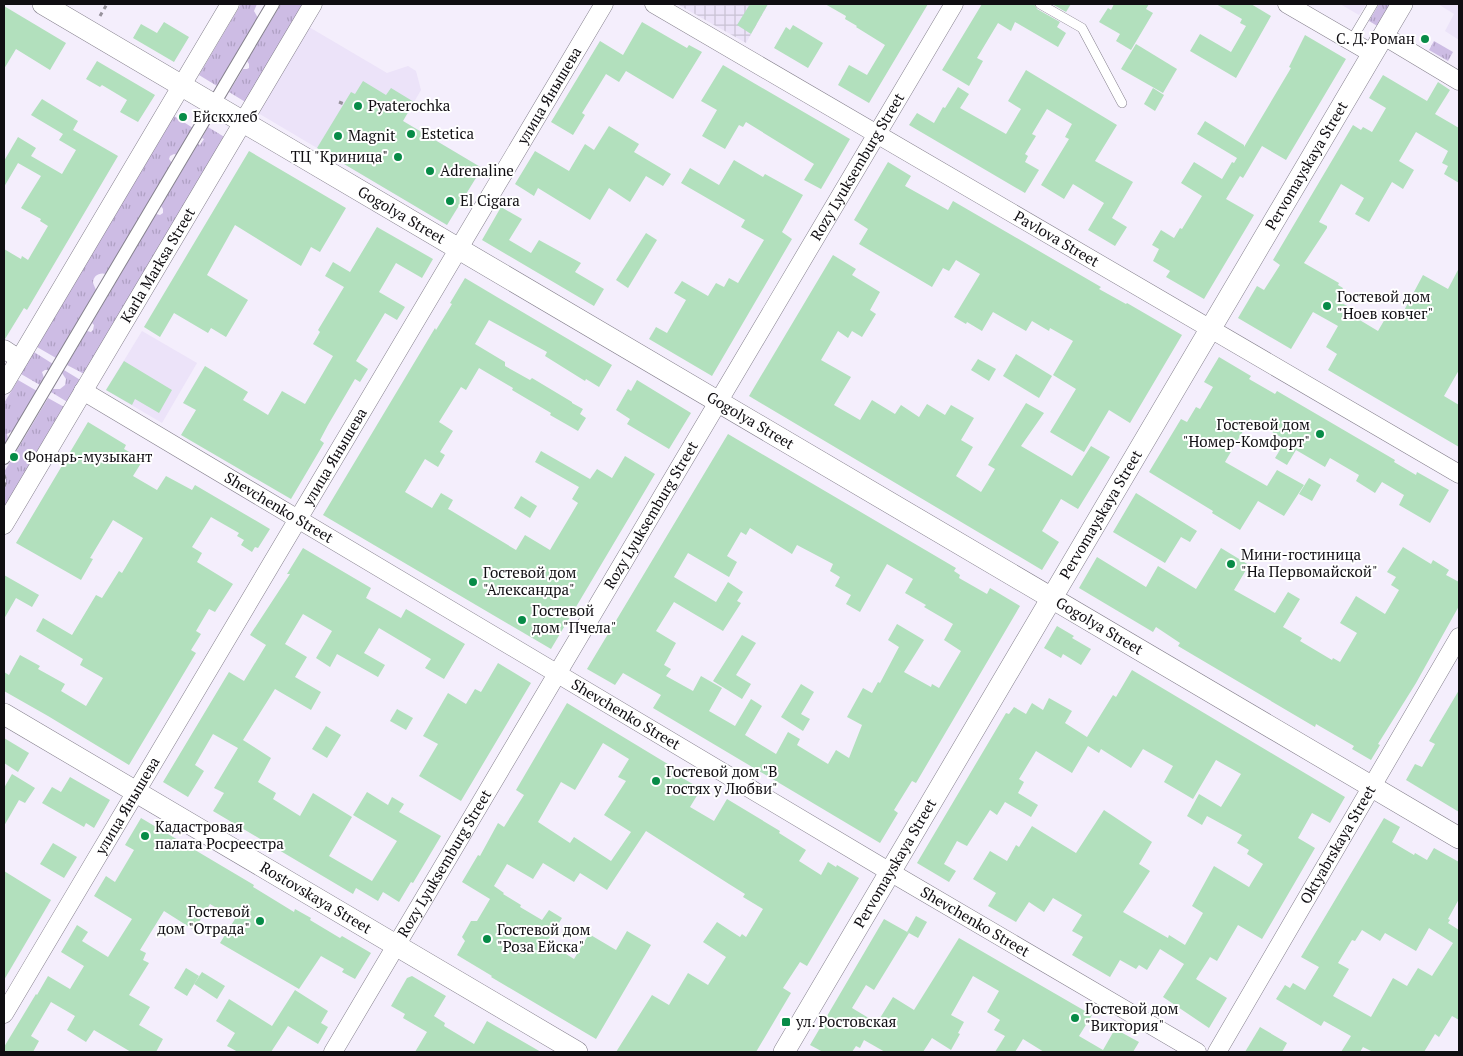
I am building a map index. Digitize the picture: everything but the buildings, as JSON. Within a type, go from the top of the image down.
[{"type":"street","name":"Gogolya Street","points":[[43,4],[1459,838]]},
{"type":"street","points":[[4,385],[230,4]]},
{"type":"street","points":[[4,458],[273,4]]},
{"type":"street","name":"Karla Marksa Street","points":[[4,525],[313,4]]},
{"type":"street","name":"улица Янышева","points":[[4,1014],[457,248],[604,4]]},
{"type":"street","name":"Pavlova Street","points":[[654,4],[1459,474]]},
{"type":"street","name":"Rozy Lyuksemburg Street","points":[[333,1052],[954,4]]},
{"type":"street","points":[[1287,4],[1351,41],[1378,45],[1459,80]]},
{"type":"street","name":"Pervomayskaya Street","points":[[784,1052],[1402,4]]},
{"type":"street","points":[[4,350],[19,359]]},
{"type":"street","name":"Shevchenko Street","points":[[83,391],[890,872],[1197,1052]]},
{"type":"street","name":"Oktyabrskaya Street","points":[[1217,1052],[1459,637]]},
{"type":"street","name":"Rostovskaya Street","points":[[4,714],[577,1052]]},
{"type":"lane","points":[[1040,4],[1082,28],[1122,103]]},
{"type":"lane","points":[[1351,41],[1373,4]]},
{"type":"path","points":[[339,102],[344,104]]},
{"type":"path","points":[[4,475],[6,481],[4,487]]},
{"type":"shaded area","points":[[677,4],[768,4],[746,43]]},
{"type":"shaded area","points":[[1340,4],[1366,4],[1359,15]]},
{"type":"shaded area","points":[[1438,4],[1459,4],[1459,40],[1445,31],[1454,14]]},
{"type":"shaded area","points":[[309,27],[387,73],[408,66],[416,71],[421,90],[403,121],[482,168],[447,225],[258,113]]},
{"type":"shaded area","points":[[142,331],[197,363],[162,423],[106,390]]},
{"type":"green space","points":[[241,4],[257,4],[254,11],[258,18],[217,86],[199,75]]},
{"type":"green space","points":[[281,4],[306,4],[247,103],[229,92],[243,69],[249,68],[247,61]]},
{"type":"green space","points":[[1379,4],[1393,4],[1379,27],[1369,21]]},
{"type":"green space","points":[[1434,41],[1453,52],[1448,61],[1429,50]]},
{"type":"green space","points":[[174,116],[193,128],[177,155],[170,156],[169,159],[172,163],[106,274],[99,274],[94,278],[93,283],[96,290],[56,358],[37,347]]},
{"type":"green space","points":[[208,127],[226,138],[86,375],[67,365],[87,331],[91,332],[93,330],[94,325],[92,323],[156,214],[160,215],[163,213],[161,206],[198,144],[200,145],[204,139],[202,138]]},
{"type":"green space","points":[[34,352],[53,364],[49,370],[42,372],[44,378],[40,385],[21,374]]},
{"type":"green space","points":[[64,370],[82,381],[69,403],[51,392],[53,389],[60,389],[65,385],[66,379],[62,373]]},
{"type":"green space","points":[[18,380],[37,391],[13,431],[7,434],[8,439],[4,446],[4,403]]},
{"type":"green space","points":[[48,398],[66,408],[4,513],[4,487],[6,481],[4,472]]},
{"type":"place","name":"С. Д. Роман","points":[[1425,39]]},
{"type":"place","name":"Pyaterochka","points":[[358,106]]},
{"type":"place","name":"Ейскхлеб","points":[[183,117]]},
{"type":"place","name":"Estetica","points":[[411,134]]},
{"type":"place","name":"Magnit","points":[[338,136]]},
{"type":"place","name":"ТЦ \"Криница\"","points":[[398,157]]},
{"type":"place","name":"Аdrenaline","points":[[430,171]]},
{"type":"place","name":"El Cigara","points":[[450,201]]},
{"type":"place","name":"Гостевой дом \"Ноев ковчег\"","points":[[1327,306]]},
{"type":"place","name":"Гостевой дом \"Номер-Комфорт\"","points":[[1320,434]]},
{"type":"place","name":"Фонарь-музыкант","points":[[14,457]]},
{"type":"place","name":"Мини-гостиница \"На Первомайской\"","points":[[1231,564]]},
{"type":"place","name":"Гостевой дом \"Александра\"","points":[[473,582]]},
{"type":"place","name":"Гостевой дом \"Пчела\"","points":[[522,620]]},
{"type":"place","name":"Гостевой дом \"В гостях у Любви\"","points":[[656,781]]},
{"type":"place","name":"Кадастровая палата Росреестра","points":[[145,836]]},
{"type":"place","name":"Гостевой дом \"Отрада\"","points":[[260,921]]},
{"type":"place","name":"Гостевой дом \"Роза Ейска\"","points":[[487,939]]},
{"type":"place","name":"Гостевой дом \"Виктория\"","points":[[1075,1018]]},
{"type":"place","name":"ул. Ростовская","points":[[786,1022]]}]
